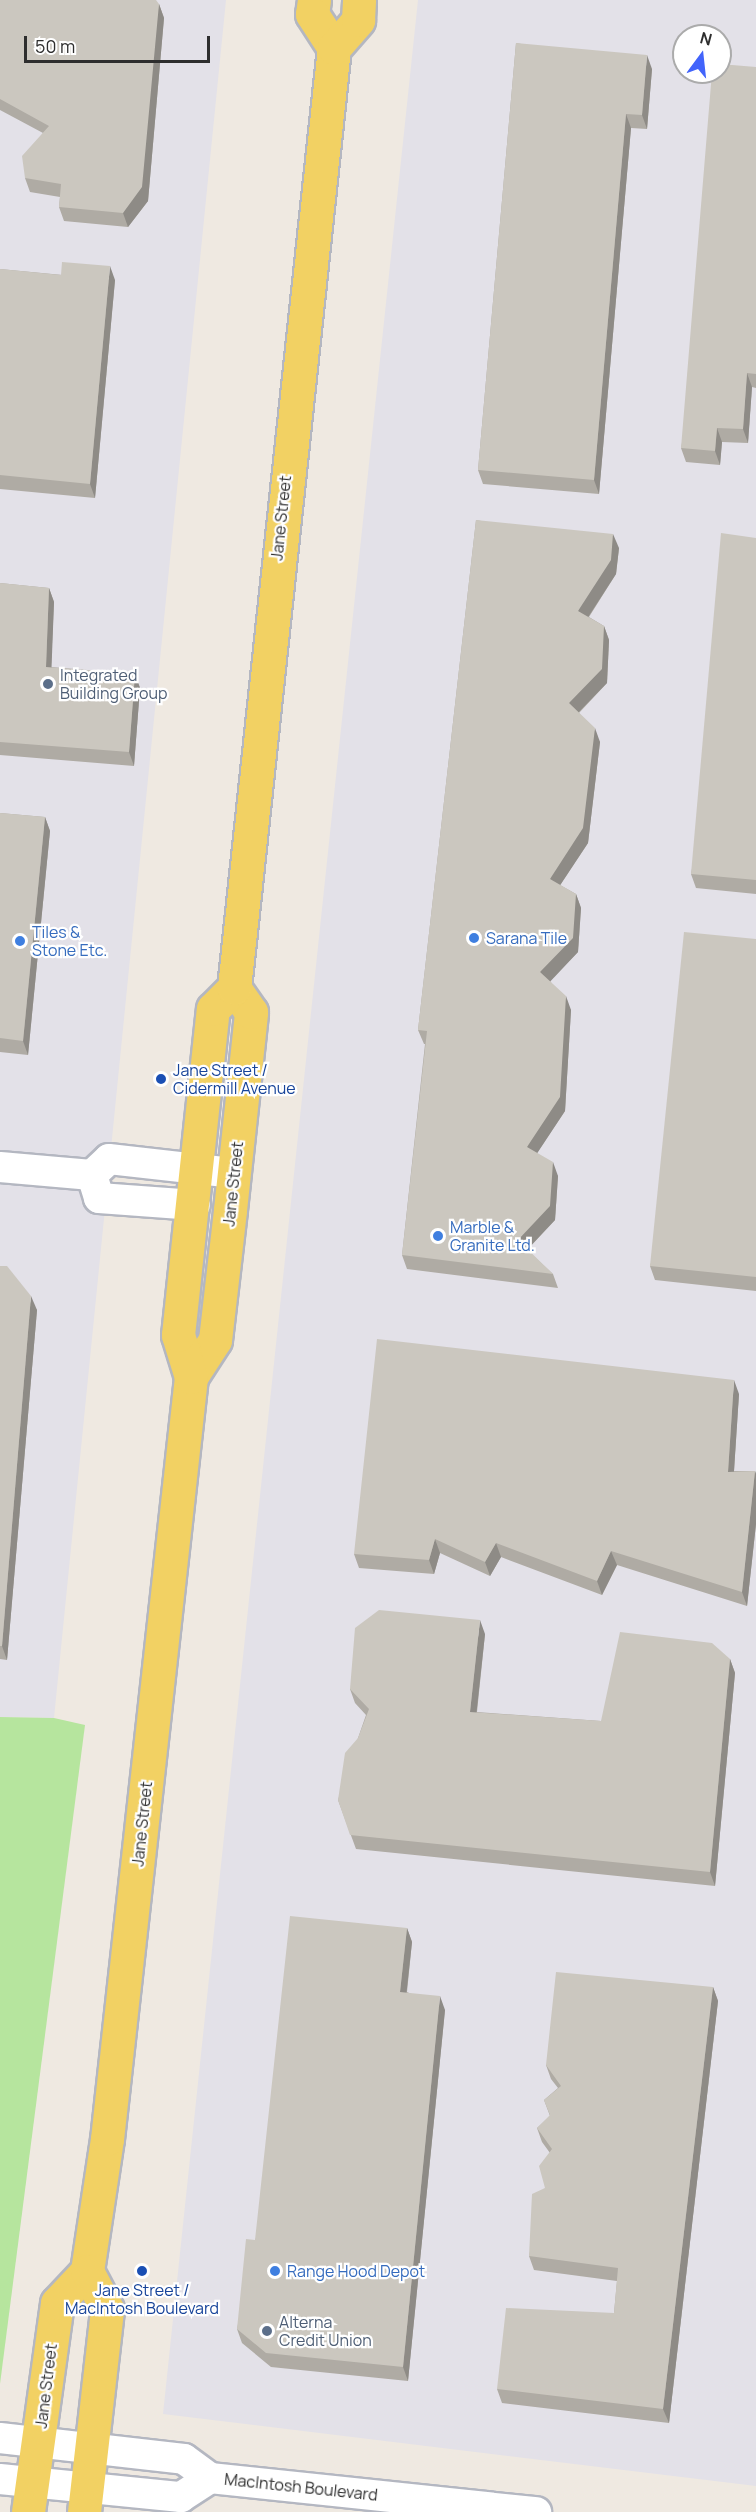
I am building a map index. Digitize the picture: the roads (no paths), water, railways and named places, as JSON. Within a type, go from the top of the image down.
[{"type":"main road","points":[[314,0],[312,14],[334,48],[357,20],[359,0]]},
{"type":"main road","name":"Jane Street","points":[[30,2497],[57,2303],[87,2271],[106,2139],[191,1377],[178,1335],[195,1205],[213,1009],[234,988],[334,48]]},
{"type":"main road","name":"Jane Street","points":[[191,1377],[215,1340],[234,1173],[251,1012],[234,988]]},
{"type":"main road","points":[[86,2499],[107,2309],[87,2271]]},
{"type":"street","points":[[0,1167],[92,1175],[109,1159],[198,1167],[234,1173]]},
{"type":"street","points":[[92,1175],[99,1198],[195,1205]]},
{"type":"street","name":"MacIntosh Boulevard","points":[[0,2438],[184,2459],[210,2478],[536,2512]]},
{"type":"street","name":"MacIntosh Boulevard","points":[[0,2479],[30,2497],[86,2499],[181,2497],[210,2478]]},
{"type":"place","name":"Integrated Building Group","points":[[48,684]]},
{"type":"place","name":"Sarana Tile","points":[[474,938]]},
{"type":"place","name":"Tiles & Stone Etc.","points":[[20,941]]},
{"type":"place","name":"Jane Street / Cidermill Avenue","points":[[161,1079]]},
{"type":"place","name":"Marble & Granite Ltd.","points":[[438,1236]]},
{"type":"place","name":"Jane Street / MacIntosh Boulevard","points":[[142,2271]]},
{"type":"place","name":"Range Hood Depot","points":[[275,2271]]},
{"type":"place","name":"Alterna Credit Union","points":[[267,2331]]}]
